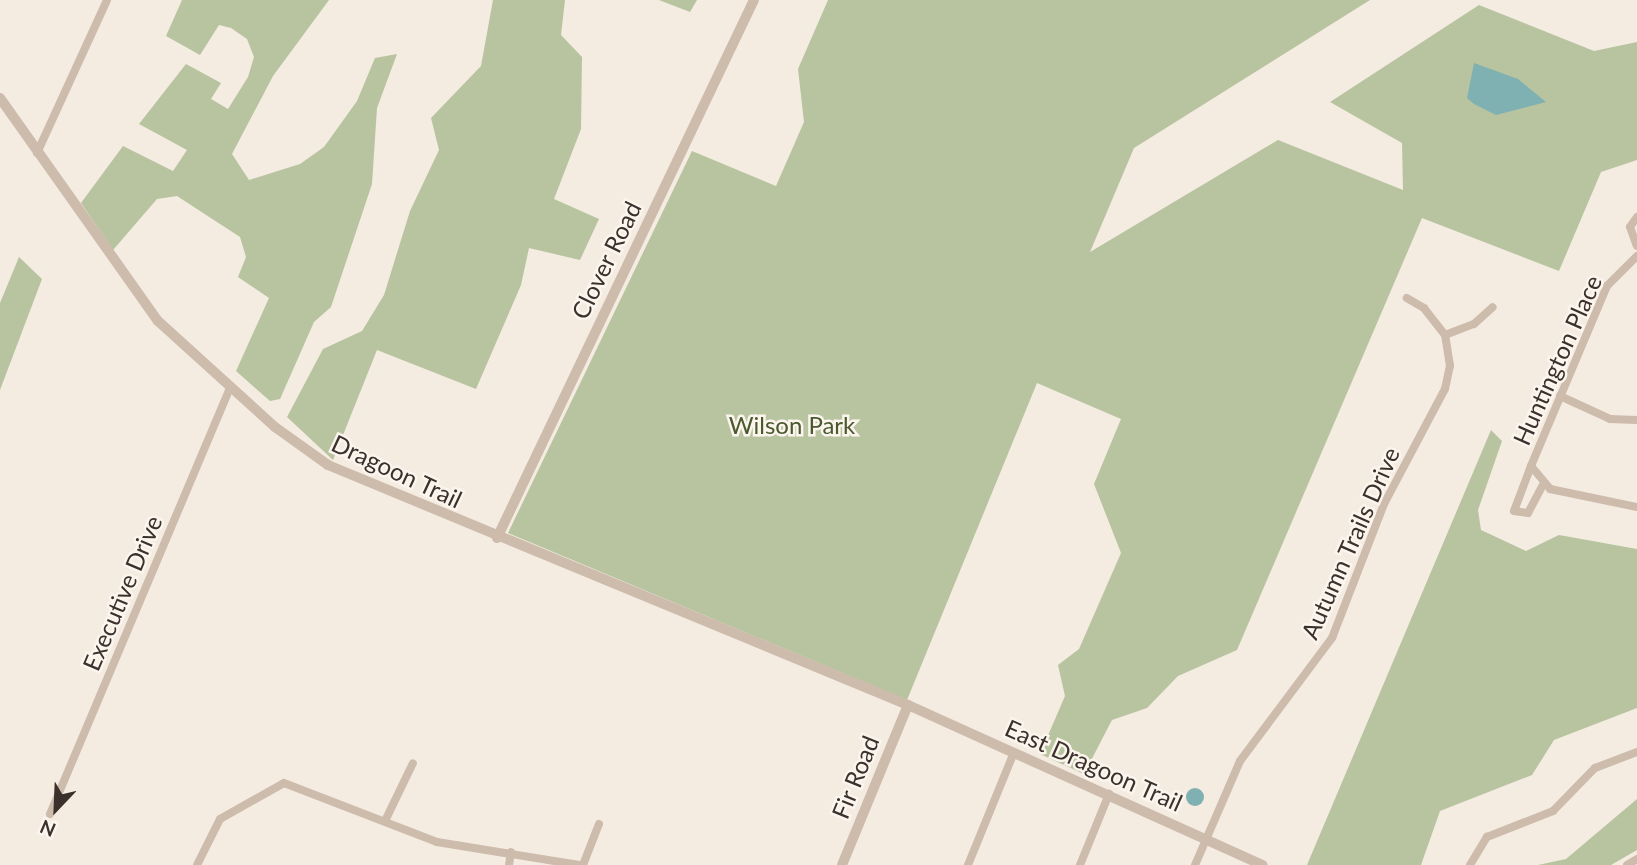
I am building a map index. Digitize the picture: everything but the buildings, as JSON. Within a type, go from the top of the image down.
[{"type":"street","points":[[37,153],[107,0]]},
{"type":"street","name":"Clover Road","points":[[497,538],[754,0]]},
{"type":"street","name":"Dragoon Trail","points":[[0,98],[134,293],[230,387],[328,465],[497,538],[908,705]]},
{"type":"street","points":[[1637,217],[1630,227],[1637,246]]},
{"type":"street","name":"Huntington Place","points":[[1543,485],[1531,466],[1607,286],[1637,256]]},
{"type":"street","points":[[1407,298],[1424,308],[1445,335],[1474,324],[1493,307]]},
{"type":"street","name":"Autumn Trails Drive","points":[[1195,865],[1240,761],[1305,681],[1340,622],[1384,504],[1444,389],[1450,366],[1445,335]]},
{"type":"street","name":"Executive Drive","points":[[50,814],[230,387]]},
{"type":"street","points":[[1560,396],[1611,419],[1637,420]]},
{"type":"street","points":[[1531,466],[1514,511],[1528,513],[1543,485],[1637,507]]},
{"type":"street","name":"East Dragoon Trail","points":[[908,705],[1207,837],[1263,865]]},
{"type":"street","name":"Fir Road","points":[[842,865],[908,705]]},
{"type":"street","points":[[968,865],[1014,752]]},
{"type":"street","points":[[1470,865],[1487,837],[1553,811],[1595,768],[1637,752]]},
{"type":"street","points":[[385,821],[412,763]]},
{"type":"street","points":[[197,865],[220,819],[284,783],[452,846],[511,852],[581,865],[599,824]]},
{"type":"street","points":[[1080,865],[1110,794]]},
{"type":"street","points":[[509,865],[511,852]]},
{"type":"street","points":[[1627,865],[1637,859]]},
{"type":"green space","points":[[182,0],[329,0],[273,76],[232,154],[249,180],[300,164],[324,147],[357,101],[375,58],[397,54],[377,108],[372,184],[331,307],[314,322],[280,399],[270,401],[236,371],[269,298],[238,277],[246,257],[240,237],[177,196],[157,199],[113,250],[81,203],[123,146],[173,171],[187,150],[139,124],[186,64],[221,83],[211,99],[228,109],[248,77],[254,57],[247,39],[231,28],[219,25],[200,55],[166,36]]},
{"type":"green space","points":[[493,0],[565,0],[561,35],[582,57],[581,129],[554,199],[599,219],[580,260],[529,248],[521,285],[476,389],[377,350],[333,460],[287,417],[323,349],[362,331],[384,295],[410,211],[439,150],[431,118],[481,66]]},
{"type":"green space","points":[[659,0],[697,0],[690,12]]},
{"type":"green space","name":"Wilson Park","points":[[828,0],[1370,0],[1134,148],[1090,252],[1278,140],[1403,190],[1402,143],[1330,102],[1479,5],[1594,51],[1637,42],[1637,160],[1601,172],[1559,271],[1422,218],[1237,650],[1178,676],[1147,708],[1112,720],[1084,774],[1040,754],[1065,696],[1058,665],[1079,649],[1121,553],[1094,484],[1121,419],[1037,383],[907,700],[508,533],[692,151],[776,186],[804,122],[798,69]]},
{"type":"green space","points":[[19,257],[42,279],[0,390],[0,303]]},
{"type":"green space","points":[[1491,430],[1502,441],[1478,510],[1481,530],[1526,551],[1559,535],[1637,549],[1637,708],[1554,740],[1532,775],[1440,811],[1421,865],[1307,865]]},
{"type":"green space","points":[[1637,799],[1637,850],[1611,865],[1538,865],[1566,859]]},
{"type":"water","points":[[1474,63],[1518,79],[1546,102],[1496,115],[1474,104],[1467,98]]},
{"type":"water","points":[[1195,788],[1202,790],[1202,804],[1195,806],[1188,804],[1186,797],[1188,790]]}]
